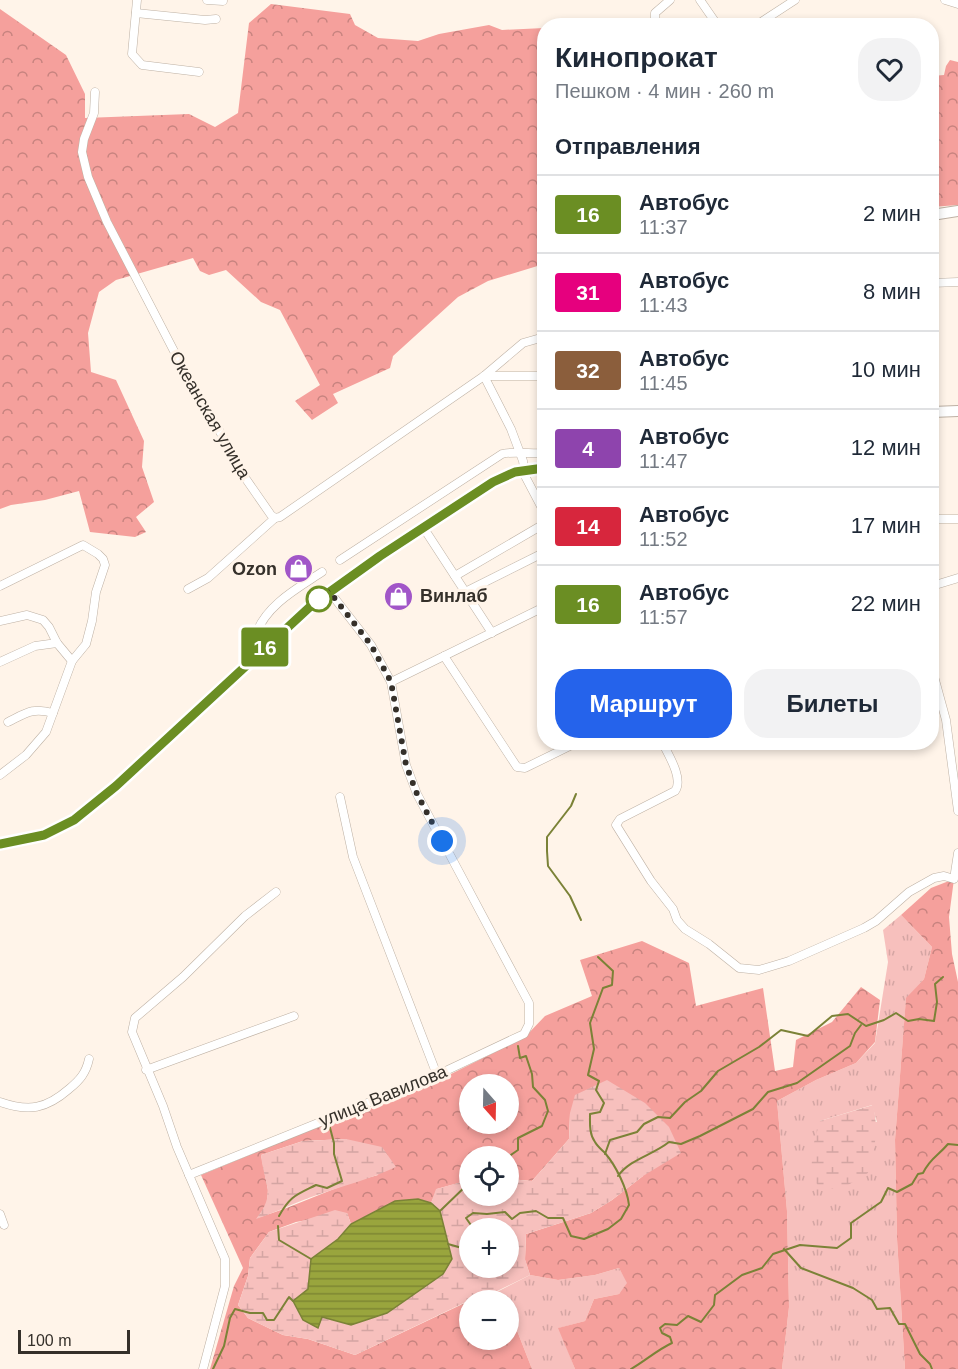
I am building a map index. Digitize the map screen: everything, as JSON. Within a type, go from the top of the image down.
[{"type":"main road","points":[[939,214],[958,211]]},
{"type":"main road","points":[[939,412],[958,411]]},
{"type":"main road","points":[[0,844],[44,835],[74,820],[116,786],[294,619],[329,591],[493,482],[506,475],[537,469]]},
{"type":"street","points":[[137,0],[132,54],[136,60],[142,65],[200,72]]},
{"type":"street","points":[[207,0],[223,2]]},
{"type":"street","points":[[655,18],[655,13],[670,0]]},
{"type":"street","points":[[700,0],[712,18]]},
{"type":"street","points":[[772,18],[795,0]]},
{"type":"street","points":[[945,0],[958,4]]},
{"type":"street","points":[[135,13],[205,20],[216,19]]},
{"type":"street","name":"Океанская улица","points":[[94,92],[94,113],[82,152],[84,167],[107,222],[189,380],[246,479],[271,515],[278,518]]},
{"type":"street","points":[[939,283],[958,282]]},
{"type":"street","points":[[188,589],[208,578],[278,518],[484,376],[523,343],[537,339]]},
{"type":"street","points":[[484,376],[537,376]]},
{"type":"street","points":[[484,376],[511,429],[528,483],[537,499]]},
{"type":"street","points":[[340,560],[502,453],[537,453]]},
{"type":"street","points":[[939,519],[958,519]]},
{"type":"street","points":[[423,527],[492,633]]},
{"type":"street","points":[[455,576],[537,528]]},
{"type":"street","points":[[0,586],[83,545],[103,559],[104,572],[96,592],[86,644],[72,661],[46,732],[37,745],[0,775]]},
{"type":"street","points":[[465,592],[537,556]]},
{"type":"street","points":[[249,663],[256,633],[266,615],[278,603],[322,572]]},
{"type":"street","points":[[939,584],[958,578]]},
{"type":"street","points":[[329,591],[366,638],[391,682],[406,765],[417,794],[442,841]]},
{"type":"street","points":[[391,682],[537,610]]},
{"type":"street","points":[[0,621],[16,616],[36,617],[43,620],[57,643],[72,661]]},
{"type":"street","points":[[0,662],[35,646],[57,643]]},
{"type":"street","points":[[444,656],[518,767],[525,768],[562,750]]},
{"type":"street","points":[[939,694],[946,720],[958,811]]},
{"type":"street","points":[[8,722],[34,710],[41,709],[53,713]]},
{"type":"street","points":[[665,750],[678,781],[678,787],[675,791],[620,819],[616,825],[685,929],[709,944],[739,968],[759,970],[779,964],[864,928],[922,884],[944,876],[954,879],[958,853]]},
{"type":"street","points":[[340,797],[353,857],[437,1075]]},
{"type":"street","name":"улица Вавилова","points":[[189,1174],[437,1075],[524,1034],[529,1024],[529,1003],[450,855]]},
{"type":"street","points":[[203,1369],[225,1286],[225,1259],[132,1032],[135,1018],[183,977],[245,916],[276,892]]},
{"type":"street","points":[[146,1070],[294,1016]]},
{"type":"street","points":[[0,1102],[11,1106],[34,1108],[55,1101],[87,1071],[89,1059]]},
{"type":"street","points":[[0,1214],[4,1225]]},
{"type":"green space","points":[[271,4],[350,14],[355,25],[378,38],[418,41],[439,34],[489,25],[502,30],[537,28],[537,266],[488,281],[458,297],[393,356],[390,368],[333,394],[338,403],[312,420],[295,401],[320,385],[280,310],[261,302],[226,270],[209,275],[200,271],[193,258],[116,280],[99,292],[88,333],[91,372],[116,380],[144,441],[142,467],[154,502],[136,517],[146,532],[135,537],[90,532],[79,491],[0,509],[0,9],[66,55],[85,94],[85,118],[189,114],[215,127],[238,113],[249,23]]},
{"type":"green space","points":[[950,60],[958,62],[958,205],[939,206],[939,75],[944,75]]},
{"type":"green space","points":[[954,879],[949,917],[952,954],[958,982],[958,1369],[905,1369],[897,1239],[895,1140],[906,998],[924,979],[932,947],[901,915],[931,888]]},
{"type":"green space","points":[[901,915],[932,947],[924,979],[906,999],[895,1140],[897,1239],[905,1369],[782,1369],[789,1307],[787,1211],[777,1101],[816,1080],[856,1063],[875,1043],[888,962],[883,930]],"holes":[[[872,1105],[877,1122],[820,1121]]]},
{"type":"green space","points":[[642,941],[689,963],[696,1006],[763,988],[775,1071],[793,1067],[796,1040],[832,1022],[861,987],[880,1000],[875,1042],[856,1063],[816,1080],[777,1101],[787,1211],[789,1307],[782,1369],[575,1369],[558,1328],[585,1321],[594,1299],[619,1294],[627,1283],[619,1268],[595,1275],[558,1280],[530,1275],[525,1260],[526,1234],[591,1213],[643,1176],[570,1113],[569,1139],[532,1181],[519,1180],[519,1146],[459,1146],[459,1183],[437,1189],[431,1203],[409,1200],[389,1204],[351,1224],[347,1213],[296,1222],[269,1232],[250,1258],[248,1276],[238,1305],[248,1318],[283,1335],[308,1339],[355,1355],[459,1306],[459,1350],[519,1350],[519,1336],[532,1369],[210,1369],[234,1286],[243,1268],[201,1175],[310,1130],[425,1087],[525,1037],[545,1016],[592,996],[580,960]],"holes":[[[346,1139],[378,1175],[347,1184],[257,1218],[267,1205],[268,1190],[261,1155],[303,1141]]]},
{"type":"green space","points":[[607,1080],[645,1103],[669,1127],[681,1153],[643,1176],[591,1213],[526,1234],[525,1259],[530,1275],[499,1290],[459,1290],[459,1305],[355,1355],[308,1339],[283,1335],[248,1318],[238,1305],[248,1276],[250,1258],[269,1232],[335,1210],[347,1213],[351,1224],[338,1239],[311,1259],[308,1289],[293,1302],[303,1320],[318,1328],[321,1317],[351,1325],[452,1259],[440,1212],[431,1203],[436,1189],[459,1183],[459,1206],[519,1206],[519,1180],[532,1181],[569,1139],[570,1113],[575,1095]]},
{"type":"green space","points":[[873,1105],[876,1122],[875,1139],[868,1173],[848,1185],[820,1191],[811,1170],[813,1146],[820,1121]]},
{"type":"green space","points":[[346,1139],[382,1147],[396,1167],[256,1219],[268,1195],[261,1155],[303,1141]]},
{"type":"green space","points":[[619,1268],[628,1283],[619,1294],[594,1299],[585,1321],[559,1328],[575,1369],[532,1369],[519,1336],[519,1290],[501,1290],[530,1275],[558,1280],[595,1275]]},
{"type":"shaded area","points":[[418,1199],[431,1203],[440,1211],[452,1259],[443,1274],[387,1313],[351,1325],[322,1317],[318,1328],[303,1320],[293,1301],[308,1289],[311,1259],[338,1239],[351,1224],[395,1201]]},
{"type":"waterway","points":[[576,794],[571,806],[547,837],[547,851],[548,866],[570,896],[581,920]]},
{"type":"waterway","points":[[513,1218],[520,1213],[536,1211],[548,1218],[563,1218],[571,1236],[584,1239],[608,1229],[621,1219],[629,1205],[620,1178],[609,1158],[596,1143],[590,1128],[590,1114],[600,1112],[604,1103],[596,1090],[599,1081],[588,1075],[594,1049],[590,1023],[603,988],[612,985],[613,971],[598,957]]},
{"type":"waterway","points":[[605,1154],[610,1140],[637,1132],[644,1124],[658,1117],[670,1118],[685,1102],[701,1091],[718,1071],[759,1047],[781,1030],[808,1036],[832,1016],[848,1014],[866,1026],[896,1013],[908,1021],[919,1019],[934,1021],[937,1002],[935,984],[943,977]]},
{"type":"waterway","points":[[618,1176],[629,1165],[669,1142],[681,1144],[700,1136],[753,1109],[768,1092],[797,1083],[850,1046],[861,1025]]},
{"type":"waterway","points":[[518,1046],[520,1058],[526,1056],[532,1074],[533,1087],[545,1100],[548,1111],[542,1126],[518,1138],[518,1146]]},
{"type":"waterway","points":[[279,1216],[290,1200],[298,1194],[316,1185],[327,1188],[342,1181],[329,1124]]},
{"type":"waterway","points":[[631,1369],[672,1343],[670,1337],[662,1333],[660,1328],[665,1324],[677,1325],[688,1316],[701,1322],[714,1305],[715,1295],[742,1275],[762,1268],[773,1254],[800,1245],[837,1248],[851,1238],[851,1223],[881,1202],[888,1188],[897,1192],[912,1184],[918,1174],[923,1173],[931,1160],[948,1144],[958,1145]]},
{"type":"waterway","points":[[440,1211],[459,1193]]},
{"type":"waterway","points":[[466,1218],[473,1213],[505,1212],[511,1218]]},
{"type":"waterway","points":[[278,1226],[279,1240],[311,1259]]},
{"type":"waterway","points":[[448,1244],[459,1247]]},
{"type":"waterway","points":[[784,1249],[801,1268],[853,1288],[872,1300],[877,1309],[890,1308],[899,1324],[905,1324],[920,1354],[932,1369]]},
{"type":"waterway","points":[[213,1369],[224,1346],[230,1318],[235,1309],[250,1313],[263,1313],[267,1320],[274,1320],[289,1297],[293,1301]]},
{"type":"bus line","name":"16","points":[[0,844],[54,832],[74,820],[96,804],[294,619],[329,591],[493,482],[515,472],[537,468]]},
{"type":"place","name":"Ozon","points":[[298,569]]},
{"type":"place","name":"Винлаб","points":[[399,596]]},
{"type":"route","points":[[319,599],[329,591],[361,631],[381,662],[391,682],[406,765],[417,794],[442,841]]}]
